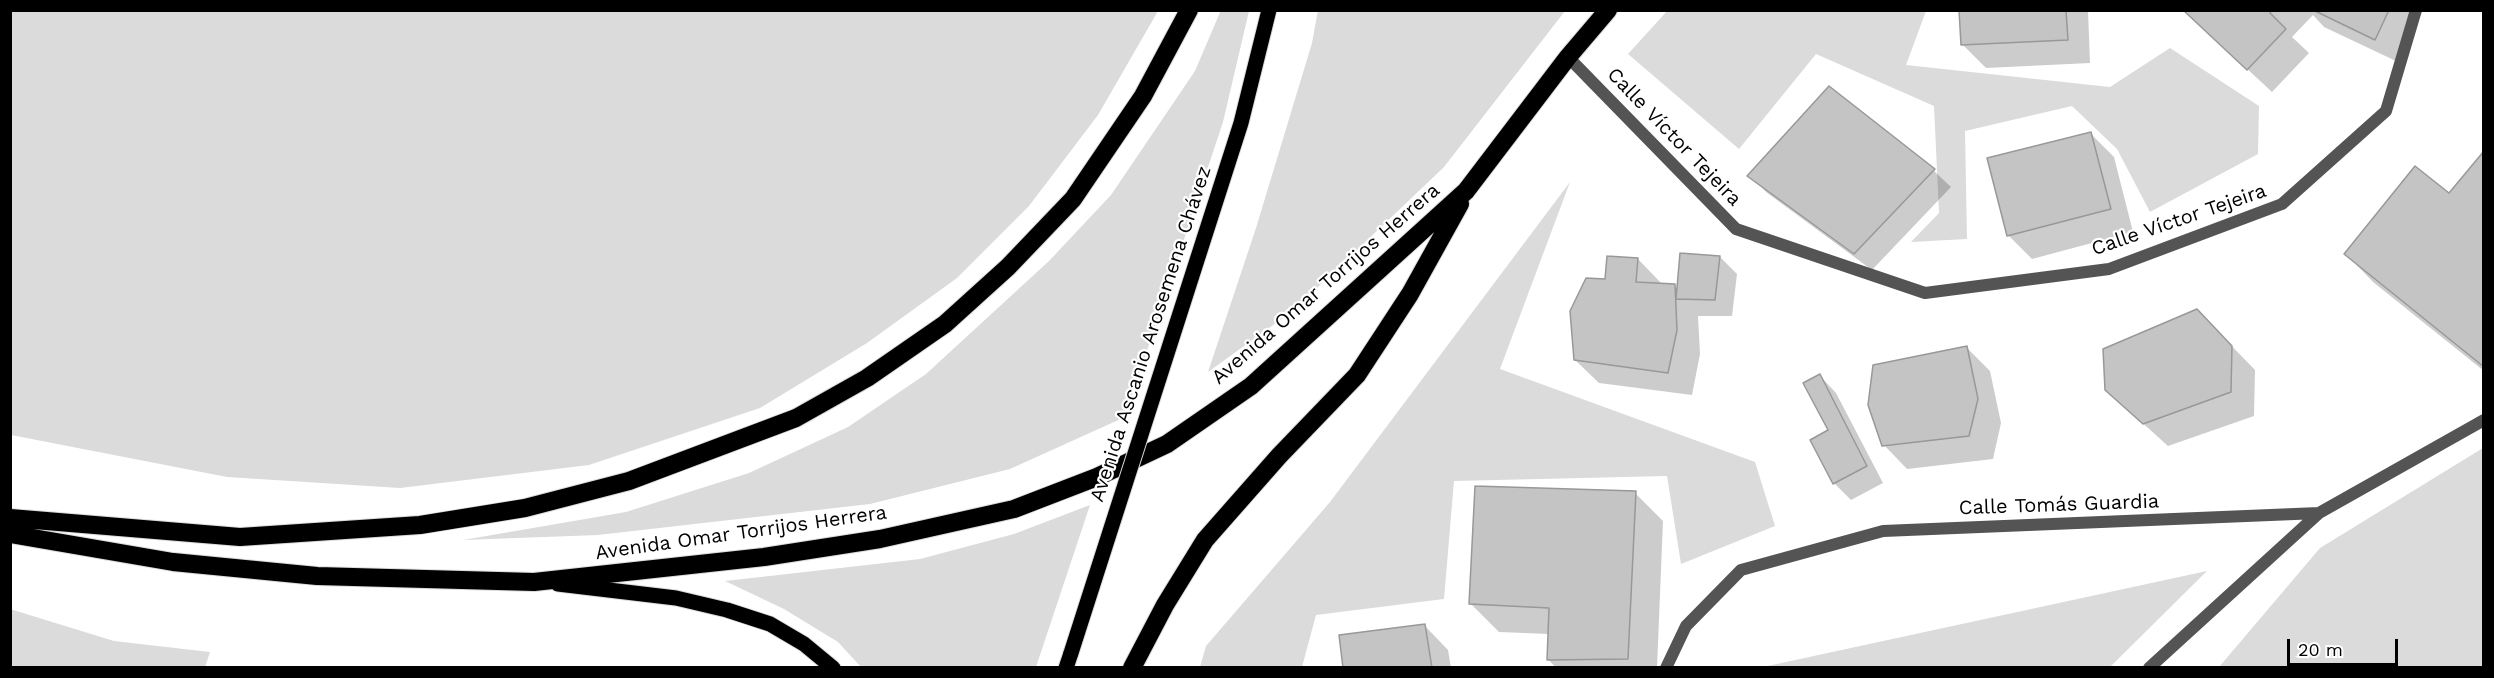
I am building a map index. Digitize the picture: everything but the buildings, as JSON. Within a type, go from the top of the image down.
[{"type":"highway","points":[[10,518],[240,537],[420,525],[525,508],[629,481],[725,447],[796,418],[867,378],[945,324],[1008,267],[1073,199],[1143,96],[1189,10]]},
{"type":"highway","name":"Avenida Omar Torrijos Herrera","points":[[10,534],[173,562],[317,576],[534,582],[764,557],[880,539],[1014,509],[1097,477],[1167,444],[1251,386],[1466,192],[1568,57],[1608,10]]},
{"type":"highway","points":[[1132,668],[1165,605],[1205,540],[1279,456],[1357,375],[1410,294],[1466,192]]},
{"type":"main road","name":"Avenida Ascanio Arosemena Chávez","points":[[1068,660],[1241,123],[1269,10]]},
{"type":"main road","points":[[534,582],[676,598],[727,610],[770,624],[804,644],[833,668]]},
{"type":"street","name":"Calle Víctor Tejeira","points":[[1568,57],[1736,229],[1924,293],[2109,269],[2282,204],[2386,111],[2416,10]]},
{"type":"street","name":"Calle Tomás Guardia","points":[[1666,668],[1686,626],[1741,570],[1883,531],[2319,513],[2484,420]]},
{"type":"street","points":[[2149,668],[2319,513]]},
{"type":"shaded area","points":[[11,10],[1158,11],[1098,115],[1029,206],[957,278],[867,343],[760,408],[589,465],[400,488],[227,477],[11,435]]},
{"type":"shaded area","points":[[1221,10],[1249,11],[1223,122],[1125,417],[1010,469],[870,504],[598,535],[463,540],[626,512],[749,473],[848,427],[926,374],[1049,261],[1111,195],[1195,71]]},
{"type":"shaded area","points":[[1318,10],[1565,11],[1444,167],[1294,310],[1208,372],[1256,228],[1312,43]]},
{"type":"shaded area","points":[[1668,10],[1926,11],[1906,65],[2110,87],[2170,48],[2259,106],[2258,154],[2150,212],[2117,149],[2072,106],[1965,131],[1967,239],[1911,242],[1939,213],[1934,106],[1816,54],[1739,149],[1628,54]]},
{"type":"shaded area","points":[[1570,182],[1500,369],[1755,462],[1775,526],[1681,564],[1667,476],[1454,481],[1444,599],[1316,615],[1302,667],[1200,667],[1206,646],[1330,502]]},
{"type":"shaded area","points":[[2483,448],[2483,667],[2219,667],[2320,548]]},
{"type":"shaded area","points":[[1090,505],[1036,667],[861,667],[838,642],[784,609],[725,581],[920,559],[1014,534]]},
{"type":"shaded area","points":[[2207,571],[2110,667],[1763,667]]},
{"type":"shaded area","points":[[10,609],[114,641],[210,652],[205,667],[11,667]]}]
